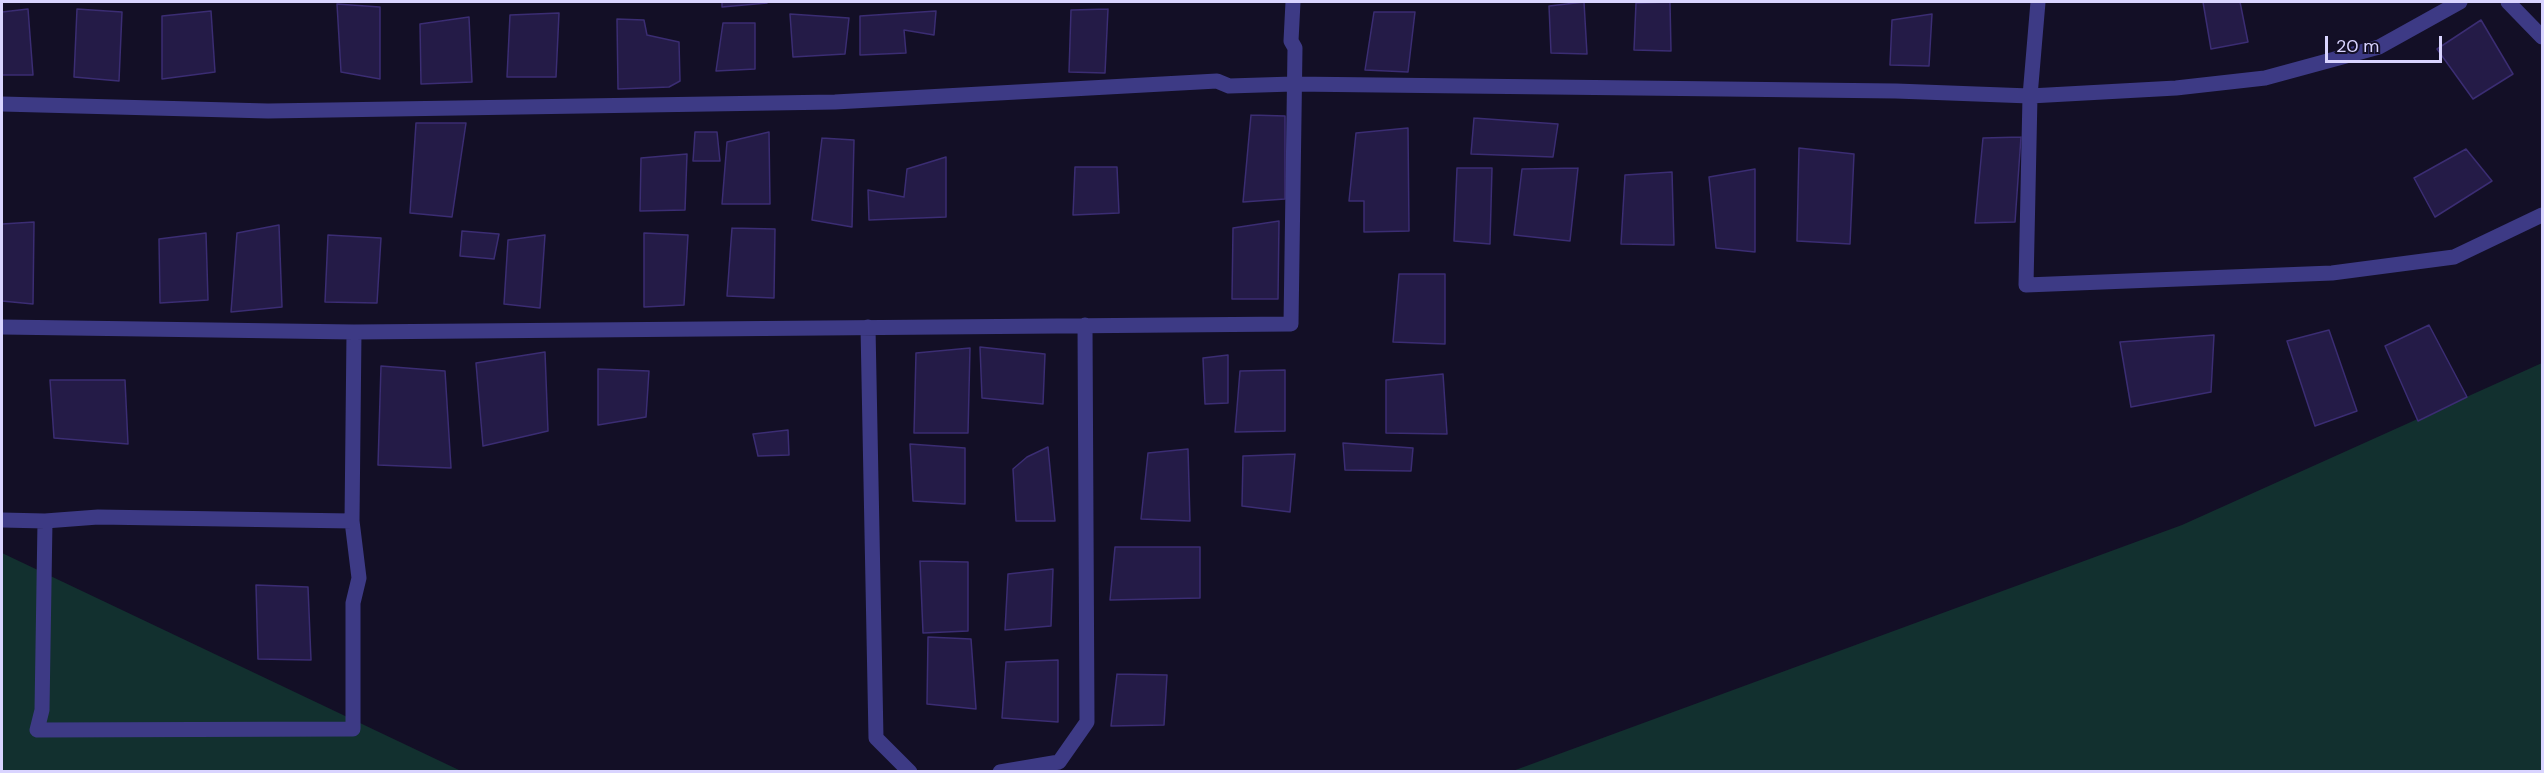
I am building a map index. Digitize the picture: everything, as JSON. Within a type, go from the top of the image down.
[{"type":"street","points":[[2,327],[354,332],[1291,324],[1295,48],[1291,41],[1293,2]]},
{"type":"street","points":[[2038,2],[2030,96],[2025,285],[2332,273],[2454,257],[2542,215]]},
{"type":"street","points":[[2,104],[268,111],[835,102],[1217,81],[1229,86],[1293,84],[1896,91],[2030,96],[2176,88],[2265,78],[2379,47],[2460,2]]},
{"type":"street","points":[[2508,2],[2542,37]]},
{"type":"street","points":[[1000,771],[1059,762],[1087,722],[1085,325]]},
{"type":"street","points":[[868,327],[876,738],[910,771]]},
{"type":"street","points":[[45,521],[42,710],[37,730],[353,729],[353,603],[358,578],[352,521],[354,332]]},
{"type":"street","points":[[2,520],[45,521],[98,517],[352,521]]},
{"type":"green space","points":[[2542,363],[2542,771],[1510,772],[2182,525]]},
{"type":"green space","points":[[2,553],[461,771],[2,771]]},
{"type":"building","points":[[722,2],[767,2],[767,3],[722,7]]},
{"type":"building","points":[[1584,2],[1587,54],[1551,53],[1549,6]]},
{"type":"building","points":[[1670,2],[1671,51],[1634,50],[1636,3]]},
{"type":"building","points":[[2203,2],[2240,2],[2248,42],[2211,49]]},
{"type":"building","points":[[337,4],[380,7],[380,79],[341,72]]},
{"type":"building","points":[[28,9],[33,75],[2,75],[2,12]]},
{"type":"building","points":[[77,9],[122,12],[119,81],[74,77]]},
{"type":"building","points":[[1108,9],[1105,73],[1069,72],[1071,10]]},
{"type":"building","points":[[211,11],[215,72],[162,79],[162,16]]},
{"type":"building","points":[[936,11],[934,35],[904,30],[906,53],[860,55],[860,16]]},
{"type":"building","points":[[1374,12],[1415,12],[1408,72],[1365,70]]},
{"type":"building","points":[[559,13],[556,77],[507,77],[510,15]]},
{"type":"building","points":[[790,14],[849,18],[845,54],[793,57]]},
{"type":"building","points":[[1932,14],[1929,66],[1890,65],[1892,20]]},
{"type":"building","points":[[469,17],[472,82],[421,84],[420,24]]},
{"type":"building","points":[[617,19],[644,20],[647,35],[679,42],[680,81],[669,87],[618,89]]},
{"type":"building","points":[[2481,20],[2513,74],[2473,99],[2437,49]]},
{"type":"building","points":[[723,23],[755,23],[755,69],[716,71]]},
{"type":"building","points":[[1251,115],[1285,116],[1285,199],[1243,202]]},
{"type":"building","points":[[1474,118],[1558,124],[1553,157],[1471,154]]},
{"type":"building","points":[[416,123],[466,123],[452,217],[410,213]]},
{"type":"building","points":[[1408,128],[1409,231],[1364,232],[1364,201],[1349,201],[1356,133]]},
{"type":"building","points":[[695,132],[717,132],[720,161],[693,161]]},
{"type":"building","points":[[769,132],[770,204],[722,204],[727,142]]},
{"type":"building","points":[[2021,137],[2015,222],[1975,223],[1983,138]]},
{"type":"building","points":[[822,138],[854,140],[852,227],[812,220]]},
{"type":"building","points":[[1799,148],[1854,154],[1850,244],[1797,241]]},
{"type":"building","points":[[2466,149],[2492,181],[2435,217],[2414,178]]},
{"type":"building","points":[[687,154],[685,210],[640,211],[641,158]]},
{"type":"building","points":[[946,157],[946,217],[869,220],[868,190],[904,197],[907,169]]},
{"type":"building","points":[[1075,167],[1117,167],[1119,213],[1073,215]]},
{"type":"building","points":[[1457,168],[1492,168],[1490,244],[1454,241]]},
{"type":"building","points":[[1578,168],[1570,241],[1514,235],[1522,169]]},
{"type":"building","points":[[1755,169],[1755,252],[1716,248],[1709,177]]},
{"type":"building","points":[[1672,172],[1674,245],[1621,244],[1625,175]]},
{"type":"building","points":[[1279,221],[1278,299],[1232,299],[1233,228]]},
{"type":"building","points":[[34,222],[33,304],[2,301],[2,224]]},
{"type":"building","points":[[279,225],[282,307],[231,312],[237,233]]},
{"type":"building","points":[[732,228],[775,229],[774,298],[727,296]]},
{"type":"building","points":[[462,231],[499,234],[494,259],[460,256]]},
{"type":"building","points":[[206,233],[208,300],[160,303],[159,239]]},
{"type":"building","points":[[644,233],[688,235],[684,305],[644,307]]},
{"type":"building","points":[[328,235],[381,238],[377,303],[325,302]]},
{"type":"building","points":[[545,235],[540,308],[504,304],[508,240]]},
{"type":"building","points":[[1399,274],[1445,274],[1445,344],[1393,342]]},
{"type":"building","points":[[2429,325],[2467,397],[2418,421],[2385,346]]},
{"type":"building","points":[[2329,330],[2357,411],[2315,426],[2287,341]]},
{"type":"building","points":[[2214,335],[2211,392],[2131,407],[2120,342]]},
{"type":"building","points":[[980,347],[1045,354],[1043,404],[982,398]]},
{"type":"building","points":[[970,348],[968,433],[914,433],[916,353]]},
{"type":"building","points":[[545,352],[548,431],[483,446],[476,363]]},
{"type":"building","points":[[1228,355],[1228,403],[1205,404],[1203,358]]},
{"type":"building","points":[[381,366],[445,371],[451,468],[378,465]]},
{"type":"building","points":[[598,369],[649,371],[646,417],[598,425]]},
{"type":"building","points":[[1285,370],[1285,431],[1235,432],[1240,371]]},
{"type":"building","points":[[1443,374],[1447,434],[1386,433],[1386,380]]},
{"type":"building","points":[[50,380],[125,380],[128,444],[54,438]]},
{"type":"building","points":[[788,430],[789,455],[758,456],[753,434]]},
{"type":"building","points":[[1343,443],[1413,448],[1411,471],[1345,470]]},
{"type":"building","points":[[910,444],[965,448],[965,504],[913,501]]},
{"type":"building","points":[[1048,447],[1055,521],[1016,521],[1013,469],[1027,457]]},
{"type":"building","points":[[1188,449],[1190,521],[1141,519],[1148,453]]},
{"type":"building","points":[[1295,454],[1290,512],[1242,506],[1243,456]]},
{"type":"building","points":[[1115,547],[1200,547],[1200,598],[1110,600]]},
{"type":"building","points":[[920,561],[968,562],[968,631],[923,633]]},
{"type":"building","points":[[1053,569],[1051,626],[1005,630],[1008,574]]},
{"type":"building","points":[[256,585],[308,587],[311,660],[258,659]]},
{"type":"building","points":[[928,637],[971,639],[976,709],[927,704]]},
{"type":"building","points":[[1058,660],[1058,722],[1002,718],[1006,662]]},
{"type":"building","points":[[1117,674],[1167,675],[1164,725],[1111,726]]}]
